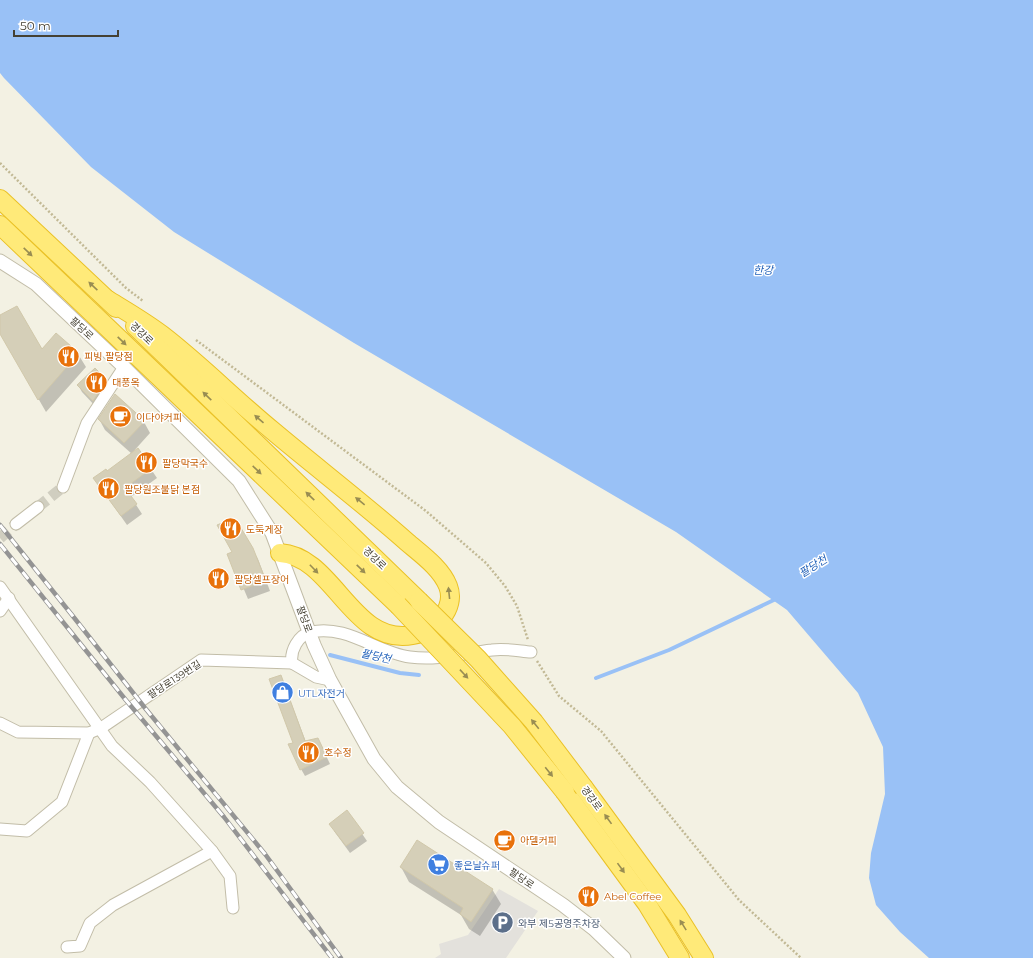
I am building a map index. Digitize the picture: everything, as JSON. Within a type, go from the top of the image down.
[{"type":"highway","name":"경강로","points":[[0,199],[108,300],[478,659],[534,722],[584,788],[677,915],[704,958]]},
{"type":"highway","name":"경강로","points":[[0,225],[398,605],[512,726],[565,792],[647,904],[680,958]]},
{"type":"highway","points":[[108,300],[162,334],[273,431],[373,512],[426,558],[441,572],[449,587],[450,600],[447,610],[432,627],[413,635],[396,635],[374,629],[308,563],[292,554],[280,553]]},
{"type":"street","name":"팔당로","points":[[0,261],[36,284],[124,367],[239,481],[272,533],[312,639],[328,674],[374,759],[397,787],[440,822],[569,910],[594,929],[624,958]]},
{"type":"street","points":[[63,487],[87,423],[124,367]]},
{"type":"street","points":[[16,524],[38,507]]},
{"type":"street","points":[[0,587],[101,728],[112,746],[150,782],[212,851],[230,876],[233,908]]},
{"type":"street","points":[[0,611],[9,598]]},
{"type":"street","points":[[328,674],[316,677],[292,663],[291,657],[293,650],[298,642],[339,632],[389,652],[409,657],[429,659],[494,649],[532,652]]},
{"type":"street","name":"팔당로139번길","points":[[0,723],[18,732],[90,733],[101,728],[201,660],[292,663]]},
{"type":"street","points":[[0,829],[28,831],[62,802],[90,733]]},
{"type":"street","points":[[67,947],[80,946],[90,923],[113,905],[212,851]]},
{"type":"shaded area","name":"와부 제5공영주차장","points":[[499,889],[538,911],[506,958],[435,958],[441,954],[439,944],[468,935]]},
{"type":"water","name":"한강","points":[[0,0],[1033,0],[1033,958],[929,958],[900,932],[876,905],[869,878],[871,853],[885,794],[883,747],[858,693],[787,610],[676,532],[354,343],[174,232],[91,167],[0,73]]},
{"type":"building","points":[[17,306],[42,349],[56,333],[79,353],[38,400],[0,334],[0,315]]},
{"type":"building","points":[[95,368],[107,380],[93,401],[77,385]]},
{"type":"building","points":[[115,394],[145,421],[124,443],[98,419]]},
{"type":"building","points":[[138,448],[152,468],[125,488],[137,504],[121,516],[93,478],[106,469],[107,471]]},
{"type":"building","points":[[229,520],[238,523],[253,548],[266,581],[241,590],[227,554],[232,552],[217,525]]},
{"type":"building","points":[[281,675],[305,741],[318,738],[327,757],[300,770],[288,744],[293,743],[269,679]]},
{"type":"building","points":[[347,810],[364,833],[346,846],[329,824]]},
{"type":"building","points":[[417,840],[493,889],[471,922],[460,914],[463,908],[400,867]]},
{"type":"waterway","name":"팔당천","points":[[596,678],[669,650],[778,598]]},
{"type":"waterway","name":"팔당천","points":[[330,655],[400,673],[419,675]]},
{"type":"tunnel","points":[[38,507],[63,487]]},
{"type":"tunnel","points":[[0,538],[16,524]]},
{"type":"railway","points":[[0,525],[145,708],[265,854],[341,958]]},
{"type":"railway","points":[[0,544],[125,699],[224,817],[332,958]]},
{"type":"place","name":"피빙 팔당점","points":[[68,356]]},
{"type":"place","name":"대풍옥","points":[[97,382]]},
{"type":"place","name":"이다야커피","points":[[121,417]]},
{"type":"place","name":"팔당막국수","points":[[147,463]]},
{"type":"place","name":"팔당원조불닭 본점","points":[[108,489]]},
{"type":"place","name":"도둑게장","points":[[231,529]]},
{"type":"place","name":"팔당셀프장어","points":[[219,579]]},
{"type":"place","name":"UTL자전거","points":[[283,693]]},
{"type":"place","name":"호수정","points":[[308,752]]},
{"type":"place","name":"아델커피","points":[[504,840]]},
{"type":"place","name":"좋은날슈퍼","points":[[438,865]]},
{"type":"place","name":"Abel Coffee","points":[[588,896]]},
{"type":"place","name":"와부 제5공영주차장","points":[[503,923]]}]
